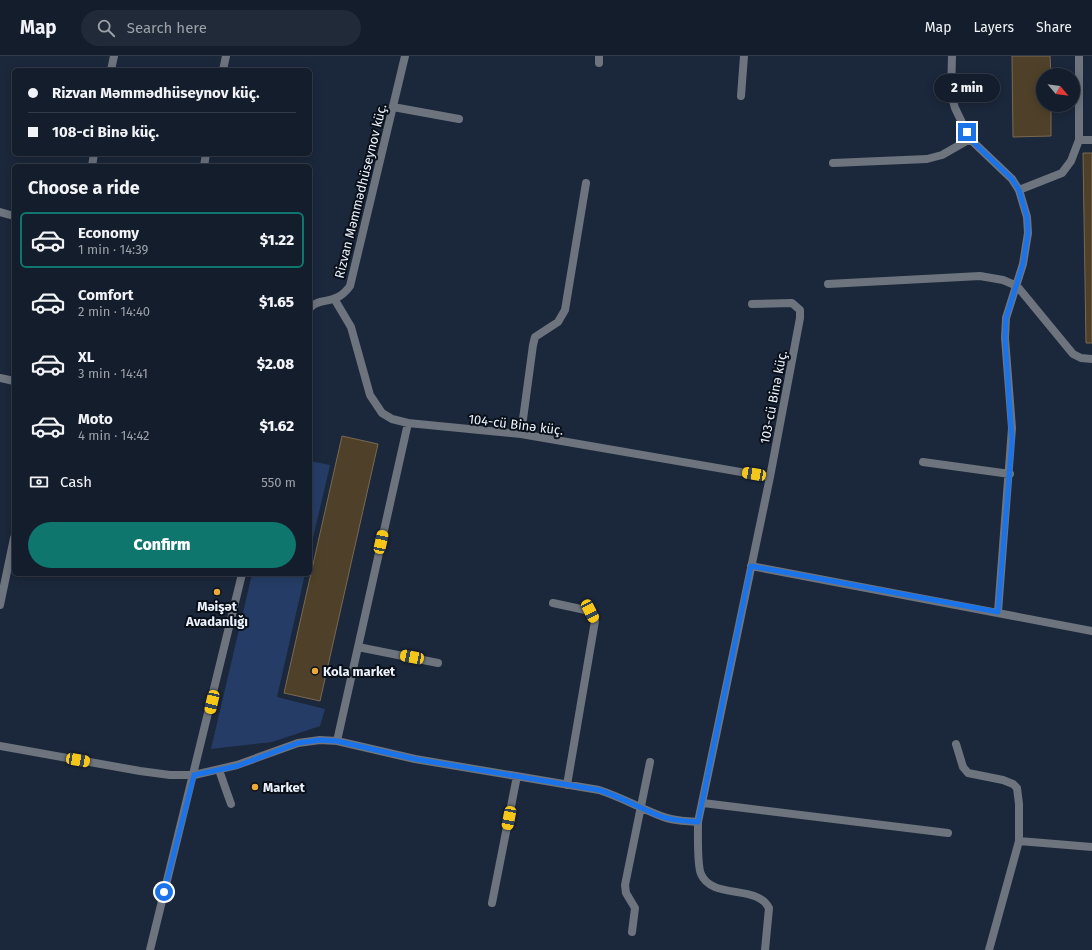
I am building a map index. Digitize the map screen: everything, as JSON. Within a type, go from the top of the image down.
[{"type":"street","points":[[111,68],[114,56]]},
{"type":"street","points":[[223,68],[226,56]]},
{"type":"street","name":"Rizvan Məmmədhüseynov küç.","points":[[335,300],[344,295],[350,286],[354,275],[405,56]]},
{"type":"street","points":[[741,96],[744,56]]},
{"type":"street","points":[[952,56],[951,94],[955,108],[970,139],[1012,179],[1019,190],[1027,217],[1028,233],[1017,286],[1006,318],[1005,338],[1012,428],[1010,474],[998,612]]},
{"type":"street","points":[[1019,190],[1062,173],[1071,161],[1079,140],[1079,56]]},
{"type":"street","points":[[393,107],[459,119]]},
{"type":"street","points":[[833,163],[927,159],[942,155],[970,139]]},
{"type":"street","points":[[1079,140],[1092,140]]},
{"type":"street","points":[[521,434],[534,341],[536,337],[558,322],[565,310],[586,183]]},
{"type":"street","points":[[0,212],[12,215]]},
{"type":"street","points":[[828,284],[980,276],[1002,280],[1017,286],[1073,354],[1082,358],[1092,359]]},
{"type":"street","points":[[312,305],[335,300]]},
{"type":"street","name":"104-cü Binə küç.","points":[[335,300],[351,327],[370,395],[382,413],[392,419],[408,423],[521,434],[770,477]]},
{"type":"street","name":"103-cü Binə küç.","points":[[752,304],[792,303],[800,310],[800,318],[770,477],[698,822],[700,872],[704,880],[712,886],[757,897],[766,902],[769,908],[765,950]]},
{"type":"street","points":[[0,378],[12,381]]},
{"type":"street","points":[[337,741],[408,423]]},
{"type":"street","points":[[923,462],[1010,474]]},
{"type":"street","points":[[0,605],[12,548]]},
{"type":"street","points":[[751,566],[1092,631]]},
{"type":"street","points":[[150,950],[242,576]]},
{"type":"street","points":[[553,603],[590,611],[595,622],[567,785]]},
{"type":"street","points":[[358,647],[438,663]]},
{"type":"street","points":[[0,746],[140,771],[170,775],[194,775],[237,766],[298,743],[320,740],[337,741],[415,759],[599,790],[661,816],[677,820],[698,822]]},
{"type":"street","points":[[956,744],[962,767],[968,773],[1002,780],[1013,784],[1017,788],[1018,841],[989,950]]},
{"type":"street","points":[[632,932],[635,908],[626,894],[625,885],[650,762]]},
{"type":"street","points":[[219,770],[231,804]]},
{"type":"street","points":[[492,903],[517,776]]},
{"type":"street","points":[[703,803],[948,833]]},
{"type":"street","points":[[1018,841],[1092,847]]},
{"type":"shaded area","points":[[312,461],[330,465],[312,542]]},
{"type":"shaded area","points":[[252,576],[305,576],[277,697],[325,709],[320,726],[272,742],[211,749]]},
{"type":"building","points":[[1012,56],[1050,56],[1051,68],[1036,68],[1036,112],[1051,112],[1051,136],[1013,137]]},
{"type":"building","points":[[1083,153],[1092,153],[1092,343],[1086,343]]},
{"type":"building","points":[[342,436],[378,444],[320,701],[284,693],[310,576],[312,576],[312,569]]},
{"type":"place","name":"Məişət Avadanlığı","points":[[217,592]]},
{"type":"place","name":"Kola market","points":[[315,671]]},
{"type":"place","name":"Market","points":[[255,787]]},
{"type":"route","points":[[164,892],[194,775],[237,766],[298,743],[320,740],[337,741],[415,759],[599,790],[622,798],[661,816],[677,820],[698,822],[751,566],[998,612],[1012,440],[1005,338],[1006,318],[1023,264],[1028,233],[1027,217],[1019,190],[1012,179],[970,139],[967,132]]}]
